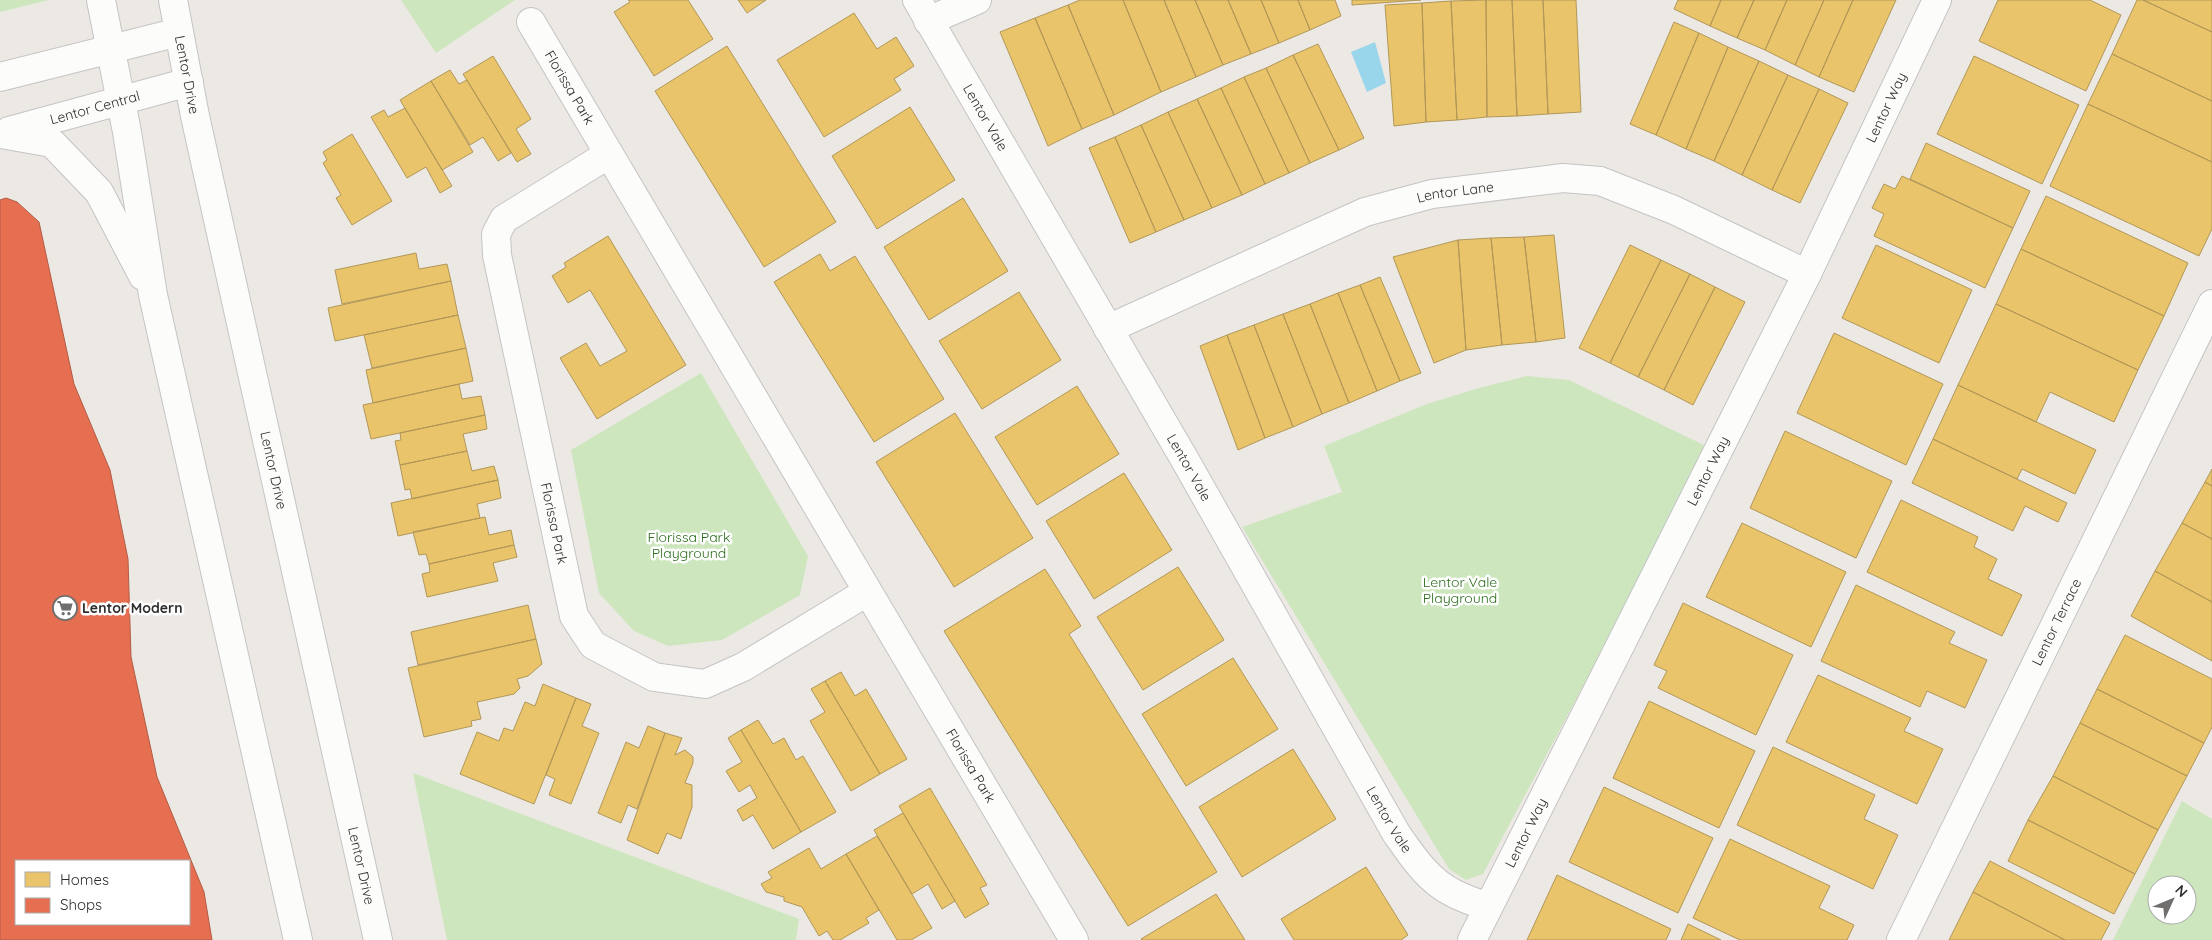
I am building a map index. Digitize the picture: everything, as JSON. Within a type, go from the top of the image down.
[{"type":"street","points":[[101,0],[122,100],[153,295],[298,940]]},
{"type":"street","name":"Lentor Drive","points":[[173,0],[189,82],[378,940]]},
{"type":"street","points":[[922,10],[977,0]]},
{"type":"street","name":"Lentor Way","points":[[1472,940],[1807,274],[1937,0]]},
{"type":"street","name":"Lentor Vale","points":[[922,10],[1190,469],[1396,833],[1418,865],[1432,879],[1454,894],[1488,907]]},
{"type":"street","name":"Florissa Park","points":[[531,22],[1074,940]]},
{"type":"street","points":[[0,77],[179,32]]},
{"type":"street","name":"Lentor Central","points":[[0,134],[189,82]]},
{"type":"street","points":[[0,134],[52,143],[76,167],[99,192],[153,295]]},
{"type":"street","name":"Florissa Park","points":[[609,154],[504,219],[496,234],[497,255],[574,616],[593,645],[654,677],[705,684],[743,667],[867,592]]},
{"type":"street","name":"Lentor Lane","points":[[1108,329],[1365,212],[1432,194],[1564,178],[1600,181],[1637,195],[1674,210],[1807,274]]},
{"type":"street","name":"Lentor Terrace","points":[[1901,940],[2212,304]]},
{"type":"green space","points":[[0,0],[49,0],[0,12]]},
{"type":"green space","points":[[401,0],[515,0],[436,53]]},
{"type":"green space","name":"Florissa Park Playground","points":[[701,373],[808,556],[800,595],[722,640],[668,646],[634,631],[599,593],[571,450]]},
{"type":"green space","name":"Lentor Vale Playground","points":[[1527,376],[1569,380],[1710,448],[1483,874],[1466,880],[1449,869],[1242,527],[1342,492],[1324,446],[1427,404]]},
{"type":"green space","points":[[413,773],[799,919],[796,940],[447,940]]},
{"type":"green space","points":[[2182,801],[2212,819],[2212,940],[2113,940]]},
{"type":"water","points":[[1375,42],[1386,83],[1367,92],[1351,52]]},
{"type":"building: Homes","points":[[628,0],[688,0],[713,39],[654,76],[614,12],[630,2]]},
{"type":"building: Homes","points":[[738,0],[766,0],[747,13]]},
{"type":"building: Homes","points":[[1080,0],[1123,0],[1161,92],[1114,115],[1068,5]]},
{"type":"building: Homes","points":[[1123,0],[1164,0],[1196,77],[1161,92]]},
{"type":"building: Homes","points":[[1164,0],[1195,0],[1223,65],[1196,77]]},
{"type":"building: Homes","points":[[1195,0],[1228,0],[1251,54],[1223,65]]},
{"type":"building: Homes","points":[[1228,0],[1261,0],[1279,43],[1251,54]]},
{"type":"building: Homes","points":[[1261,0],[1298,0],[1310,30],[1279,43]]},
{"type":"building: Homes","points":[[1298,0],[1335,0],[1341,16],[1310,30]]},
{"type":"building: Homes","points":[[1352,0],[1421,0],[1352,5]]},
{"type":"building: Homes","points":[[1486,0],[1512,0],[1517,116],[1487,117]]},
{"type":"building: Homes","points":[[1486,0],[1487,117],[1457,120],[1451,1]]},
{"type":"building: Homes","points":[[1512,0],[1543,0],[1548,114],[1517,116]]},
{"type":"building: Homes","points":[[1543,0],[1576,0],[1581,112],[1548,114]]},
{"type":"building: Homes","points":[[1678,0],[1721,0],[1710,26],[1674,9]]},
{"type":"building: Homes","points":[[1721,0],[1754,0],[1737,38],[1710,26]]},
{"type":"building: Homes","points":[[1754,0],[1787,0],[1765,50],[1737,38]]},
{"type":"building: Homes","points":[[1787,0],[1824,0],[1795,65],[1765,50]]},
{"type":"building: Homes","points":[[1824,0],[1853,0],[1819,77],[1795,65]]},
{"type":"building: Homes","points":[[1853,0],[1896,0],[1854,92],[1819,77]]},
{"type":"building: Homes","points":[[1998,0],[2090,0],[2121,15],[2086,91],[1979,41]]},
{"type":"building: Homes","points":[[2137,0],[2143,0],[2212,32],[2212,101],[2112,54]]},
{"type":"building: Homes","points":[[2143,0],[2212,0],[2212,32]]},
{"type":"building: Homes","points":[[1451,1],[1457,120],[1426,122],[1422,3]]},
{"type":"building: Homes","points":[[1422,3],[1426,122],[1394,126],[1385,5]]},
{"type":"building: Homes","points":[[1068,5],[1114,115],[1082,129],[1035,18]]},
{"type":"building: Homes","points":[[854,13],[877,49],[896,37],[914,66],[894,79],[901,90],[824,137],[777,60]]},
{"type":"building: Homes","points":[[1035,18],[1082,129],[1048,146],[1000,32]]},
{"type":"building: Homes","points":[[1674,22],[1699,33],[1656,135],[1630,124]]},
{"type":"building: Homes","points":[[1699,33],[1728,47],[1686,149],[1656,135]]},
{"type":"building: Homes","points":[[1318,44],[1364,138],[1339,150],[1293,55]]},
{"type":"building: Homes","points":[[727,46],[836,222],[764,267],[655,91]]},
{"type":"building: Homes","points":[[1728,47],[1759,61],[1714,161],[1686,149]]},
{"type":"building: Homes","points":[[2112,54],[2212,101],[2212,162],[2088,104]]},
{"type":"building: Homes","points":[[1293,55],[1339,150],[1310,163],[1266,68]]},
{"type":"building: Homes","points":[[493,56],[531,119],[516,129],[531,154],[517,162],[463,74]]},
{"type":"building: Homes","points":[[1974,56],[2079,105],[2042,184],[1937,134]]},
{"type":"building: Homes","points":[[1759,61],[1788,75],[1742,175],[1714,161]]},
{"type":"building: Homes","points":[[1266,68],[1310,163],[1289,173],[1244,77]]},
{"type":"building: Homes","points":[[450,70],[459,84],[467,80],[511,153],[498,161],[483,137],[470,145],[431,81]]},
{"type":"building: Homes","points":[[1788,75],[1819,89],[1772,190],[1742,175]]},
{"type":"building: Homes","points":[[1244,77],[1289,173],[1265,184],[1221,88]]},
{"type":"building: Homes","points":[[431,81],[473,152],[442,170],[400,100]]},
{"type":"building: Homes","points":[[1221,88],[1265,184],[1242,195],[1197,99]]},
{"type":"building: Homes","points":[[1819,89],[1848,103],[1800,203],[1772,190]]},
{"type":"building: Homes","points":[[1197,99],[1242,195],[1212,208],[1168,112]]},
{"type":"building: Homes","points":[[2088,104],[2212,162],[2212,229],[2199,256],[2050,186]]},
{"type":"building: Homes","points":[[910,107],[955,180],[877,229],[832,156]]},
{"type":"building: Homes","points":[[405,108],[452,186],[440,193],[426,167],[407,178],[371,117],[384,110],[388,117]]},
{"type":"building: Homes","points":[[1168,112],[1212,208],[1184,220],[1141,125]]},
{"type":"building: Homes","points":[[1141,125],[1184,220],[1156,232],[1115,137]]},
{"type":"building: Homes","points":[[352,134],[392,201],[352,225],[336,198],[341,195],[323,163],[327,160],[323,152]]},
{"type":"building: Homes","points":[[1115,137],[1156,232],[1130,243],[1089,148]]},
{"type":"building: Homes","points":[[1926,143],[2030,191],[2013,228],[1910,179]]},
{"type":"building: Homes","points":[[1902,176],[2013,228],[1985,288],[1874,236],[1884,214],[1872,208],[1884,184],[1895,189]]},
{"type":"building: Homes","points":[[2046,196],[2188,263],[2164,316],[2021,249]]},
{"type":"building: Homes","points":[[963,198],[1008,271],[929,320],[884,247]]},
{"type":"building: Homes","points":[[1554,235],[1565,338],[1536,342],[1524,237]]},
{"type":"building: Homes","points":[[608,236],[686,365],[597,419],[560,358],[586,343],[600,366],[627,351],[590,290],[568,303],[552,276],[566,267],[564,263]]},
{"type":"building: Homes","points":[[1524,237],[1536,342],[1502,345],[1491,238]]},
{"type":"building: Homes","points":[[1491,238],[1502,345],[1466,350],[1458,240]]},
{"type":"building: Homes","points":[[1458,240],[1466,350],[1434,363],[1393,257]]},
{"type":"building: Homes","points":[[1630,245],[1661,260],[1610,363],[1579,348]]},
{"type":"building: Homes","points":[[1876,245],[1972,290],[1939,363],[1842,318]]},
{"type":"building: Homes","points":[[2021,249],[2164,316],[2138,370],[1996,304]]},
{"type":"building: Homes","points":[[416,253],[419,269],[447,264],[451,281],[342,304],[335,270]]},
{"type":"building: Homes","points":[[820,254],[830,271],[855,256],[944,399],[874,442],[774,282]]},
{"type":"building: Homes","points":[[1661,260],[1690,274],[1638,377],[1610,363]]},
{"type":"building: Homes","points":[[1690,274],[1715,287],[1664,390],[1638,377]]},
{"type":"building: Homes","points":[[1380,277],[1421,373],[1400,381],[1360,285]]},
{"type":"building: Homes","points":[[451,281],[458,315],[335,341],[328,308]]},
{"type":"building: Homes","points":[[1360,285],[1400,381],[1377,391],[1338,293]]},
{"type":"building: Homes","points":[[1715,287],[1745,302],[1693,405],[1664,390]]},
{"type":"building: Homes","points":[[1019,292],[1061,360],[982,409],[939,341]]},
{"type":"building: Homes","points":[[1338,293],[1377,391],[1349,403],[1310,304]]},
{"type":"building: Homes","points":[[1310,304],[1349,403],[1322,414],[1283,314]]},
{"type":"building: Homes","points":[[1996,304],[2138,370],[2114,422],[2050,392],[2036,422],[1958,385]]},
{"type":"building: Homes","points":[[1283,314],[1322,414],[1293,427],[1254,325]]},
{"type":"building: Homes","points":[[458,315],[466,348],[372,368],[364,335]]},
{"type":"building: Homes","points":[[1254,325],[1293,427],[1265,438],[1227,335]]},
{"type":"building: Homes","points":[[1834,333],[1943,384],[1906,465],[1797,413]]},
{"type":"building: Homes","points":[[1227,335],[1265,438],[1238,450],[1200,346]]},
{"type":"building: Homes","points":[[466,348],[473,381],[373,403],[366,370]]},
{"type":"building: Homes","points":[[459,384],[462,399],[481,396],[485,415],[371,439],[363,405]]},
{"type":"building: Homes","points":[[1958,385],[2096,450],[2075,494],[2022,469],[2017,479],[1933,439]]},
{"type":"building: Homes","points":[[1077,386],[1119,454],[1037,505],[995,437]]},
{"type":"building: Homes","points":[[955,413],[1033,538],[954,587],[876,462]]},
{"type":"building: Homes","points":[[485,415],[487,429],[463,434],[467,451],[400,465],[395,441],[401,440],[400,433]]},
{"type":"building: Homes","points":[[1785,431],[1892,481],[1856,558],[1750,508]]},
{"type":"building: Homes","points":[[1933,439],[2067,503],[2058,522],[2025,506],[2013,531],[1912,483]]},
{"type":"building: Homes","points":[[467,451],[472,471],[494,466],[498,480],[412,499],[410,489],[405,490],[400,465]]},
{"type":"building: Homes","points":[[2212,469],[2212,486],[2205,482]]},
{"type":"building: Homes","points":[[1124,473],[1172,550],[1094,599],[1046,521]]},
{"type":"building: Homes","points":[[498,480],[501,498],[477,504],[480,518],[398,536],[391,503]]},
{"type":"building: Homes","points":[[2205,482],[2212,486],[2212,539],[2182,523]]},
{"type":"building: Homes","points":[[1901,500],[1978,537],[1974,547],[1997,559],[1988,579],[2022,595],[2002,636],[1867,572]]},
{"type":"building: Homes","points":[[485,517],[489,535],[511,530],[514,545],[429,564],[426,554],[419,555],[413,532]]},
{"type":"building: Homes","points":[[1742,523],[1846,572],[1811,647],[1706,597]]},
{"type":"building: Homes","points":[[2182,523],[2212,539],[2212,602],[2155,571]]},
{"type":"building: Homes","points":[[514,545],[517,557],[493,563],[498,581],[427,597],[422,574],[430,572],[429,564]]},
{"type":"building: Homes","points":[[1178,567],[1224,640],[1143,690],[1097,617]]},
{"type":"building: Homes","points":[[1045,569],[1081,626],[1069,634],[1217,872],[1128,926],[944,631]]},
{"type":"building: Homes","points":[[2155,571],[2212,602],[2212,661],[2131,616]]},
{"type":"building: Homes","points":[[1856,585],[1955,632],[1949,643],[1987,660],[1965,708],[1927,691],[1920,707],[1821,661]]},
{"type":"building: Homes","points":[[1683,603],[1793,655],[1756,735],[1658,688],[1667,671],[1654,665]]},
{"type":"building: Homes","points":[[528,605],[536,639],[418,665],[411,632]]},
{"type":"building: Homes","points":[[2125,635],[2212,679],[2212,727],[2204,743],[2097,689]]},
{"type":"building: Homes","points":[[536,639],[542,664],[528,676],[517,679],[520,688],[514,694],[477,702],[481,719],[471,721],[472,726],[424,737],[408,668]]},
{"type":"building: Homes","points":[[6,641],[13,678],[23,676],[28,705],[19,706],[22,719],[32,718],[35,733],[29,734],[34,761],[31,762],[33,776],[15,780],[17,784],[2,787],[0,770],[5,768],[0,744],[0,642]]},
{"type":"building: Homes","points":[[1233,658],[1278,729],[1186,786],[1142,714]]},
{"type":"building: Homes","points":[[841,672],[855,696],[866,689],[907,759],[880,774],[825,681]]},
{"type":"building: Homes","points":[[1818,675],[1911,718],[1904,731],[1943,749],[1917,804],[1786,742]]},
{"type":"building: Homes","points":[[825,681],[880,774],[851,791],[810,721],[825,712],[811,689]]},
{"type":"building: Homes","points":[[543,684],[576,698],[534,804],[460,774],[477,732],[499,741],[504,728],[513,731],[525,702],[535,706]]},
{"type":"building: Homes","points":[[2097,689],[2204,743],[2187,776],[2080,723]]},
{"type":"building: Homes","points":[[576,698],[591,704],[582,726],[599,733],[571,804],[549,795],[555,779],[546,775]]},
{"type":"building: Homes","points":[[1649,701],[1755,751],[1719,828],[1613,778]]},
{"type":"building: Homes","points":[[758,720],[773,744],[784,738],[796,760],[803,756],[836,812],[801,832],[741,730]]},
{"type":"building: Homes","points":[[2080,723],[2187,776],[2158,830],[2053,776]]},
{"type":"building: Homes","points":[[648,726],[665,733],[637,809],[628,805],[621,823],[598,813],[626,742],[639,748]]},
{"type":"building: Homes","points":[[741,730],[801,832],[773,849],[753,815],[743,821],[737,810],[757,798],[750,785],[739,792],[726,771],[742,762],[728,738]]},
{"type":"building: Homes","points":[[665,733],[682,738],[675,755],[685,750],[693,757],[693,763],[685,783],[692,785],[692,807],[681,839],[667,833],[658,854],[627,840]]},
{"type":"building: Homes","points":[[1773,747],[1875,795],[1864,819],[1898,835],[1873,889],[1737,825]]},
{"type":"building: Homes","points":[[1293,749],[1336,819],[1242,877],[1199,807]]},
{"type":"building: Homes","points":[[2053,776],[2158,830],[2135,874],[2028,820]]},
{"type":"building: Homes","points":[[1604,787],[1713,838],[1678,913],[1569,862]]},
{"type":"building: Homes","points":[[930,788],[987,885],[980,888],[989,904],[965,918],[899,806]]},
{"type":"building: Homes","points":[[40,805],[46,833],[38,834],[41,850],[45,849],[47,860],[15,860],[15,899],[7,901],[2,877],[0,877],[0,812]]},
{"type":"building: Homes","points":[[903,813],[955,901],[942,909],[928,884],[912,894],[874,830]]},
{"type":"building: Homes","points":[[2028,820],[2135,874],[2114,914],[2008,861]]},
{"type":"building: Homes","points":[[877,836],[932,928],[911,940],[897,940],[846,854]]},
{"type":"building: Homes","points":[[1730,839],[1830,886],[1819,908],[1854,925],[1847,940],[1740,940],[1693,918]]},
{"type":"building: Homes","points":[[809,848],[821,869],[846,854],[879,910],[866,918],[869,923],[840,940],[833,940],[827,931],[819,936],[802,907],[784,901],[784,897],[766,892],[761,884],[772,878],[768,872]]},
{"type":"building: Homes","points":[[1990,861],[2110,923],[2101,940],[2065,940],[1973,892]]},
{"type":"building: Homes","points":[[1366,867],[1408,935],[1401,940],[1294,940],[1281,919]]},
{"type":"building: Homes","points":[[1557,875],[1671,929],[1666,940],[1527,940]]},
{"type":"building: Homes","points":[[1973,892],[2065,940],[1949,940]]},
{"type":"building: Homes","points":[[1216,894],[1245,940],[1141,939]]},
{"type":"building: Homes","points":[[1688,924],[1721,940],[1681,940]]},
{"type":"building: Homes","points":[[22,925],[58,925],[43,930],[44,934],[25,938]]},
{"type":"building: Shops","name":"Lentor Modern","points":[[6,198],[17,202],[39,222],[74,384],[110,470],[128,559],[131,657],[157,777],[204,892],[212,940],[0,940],[0,200]]},
{"type":"place","name":"Lentor Modern","points":[[65,608]]}]
